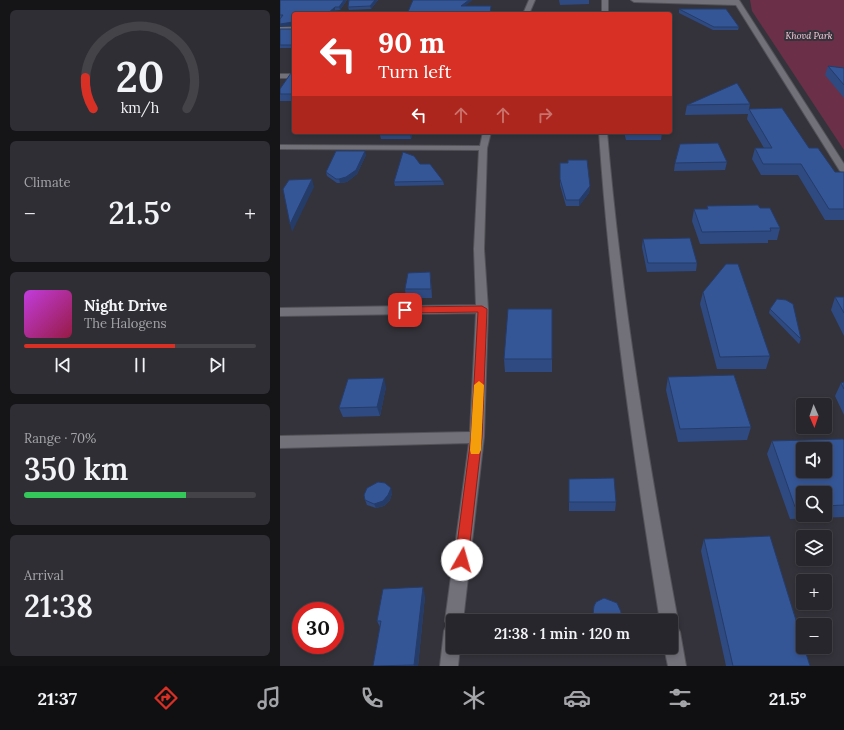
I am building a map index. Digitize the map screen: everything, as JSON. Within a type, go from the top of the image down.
[{"type":"street","points":[[527,12],[532,0]]},
{"type":"street","points":[[605,0],[605,12]]},
{"type":"street","points":[[634,0],[736,1],[844,171]]},
{"type":"street","points":[[280,29],[292,29]]},
{"type":"street","points":[[280,76],[292,76]]},
{"type":"street","points":[[455,614],[477,437],[482,309],[479,248],[483,148],[486,134]]},
{"type":"street","points":[[603,134],[608,213],[642,464],[668,614]]},
{"type":"street","points":[[280,146],[483,148]]},
{"type":"street","points":[[280,312],[482,309]]},
{"type":"street","points":[[280,442],[477,437]]},
{"type":"street","points":[[449,666],[450,654]]},
{"type":"street","points":[[675,654],[677,666]]},
{"type":"green space","name":"Khovd Park","points":[[750,0],[844,0],[844,150],[752,11]]},
{"type":"building","points":[[280,0],[344,0],[339,7],[335,7],[329,12],[292,12],[292,22],[280,24],[280,19],[283,15],[280,15]]},
{"type":"building","points":[[349,0],[375,0],[370,6],[348,7]]},
{"type":"building","points":[[413,0],[469,0],[461,6],[491,6],[490,12],[408,12]]},
{"type":"building","points":[[679,9],[726,9],[739,27],[714,27]]},
{"type":"building","points":[[280,29],[292,29],[292,45],[280,45]]},
{"type":"building","points":[[828,66],[844,68],[844,85]]},
{"type":"building","points":[[292,73],[292,94],[280,94],[280,89]]},
{"type":"building","points":[[737,83],[750,104],[687,105]]},
{"type":"building","points":[[782,108],[809,148],[818,148],[835,172],[844,172],[844,209],[829,209],[801,164],[763,164],[755,148],[772,148],[749,109]]},
{"type":"building","points":[[381,134],[410,134],[410,135],[380,135]]},
{"type":"building","points":[[718,143],[727,162],[675,163],[680,144]]},
{"type":"building","points":[[336,151],[365,151],[356,170],[346,177],[336,179],[326,172]]},
{"type":"building","points":[[403,152],[414,156],[420,164],[430,164],[443,181],[394,182]]},
{"type":"building","points":[[568,160],[587,160],[590,186],[579,200],[566,200],[560,179],[560,163],[568,163]]},
{"type":"building","points":[[312,179],[290,224],[283,189],[289,180]]},
{"type":"building","points":[[758,205],[760,208],[770,208],[780,228],[770,228],[771,231],[702,232],[694,209],[708,209],[707,206]]},
{"type":"building","points":[[690,238],[697,263],[648,263],[643,239]]},
{"type":"building","points":[[726,264],[738,264],[770,356],[720,357],[703,292]]},
{"type":"building","points":[[430,272],[431,289],[405,289],[408,273]]},
{"type":"building","points":[[835,297],[844,297],[844,313]]},
{"type":"building","points":[[777,299],[786,300],[793,304],[801,339],[770,309]]},
{"type":"building","points":[[508,309],[552,309],[552,359],[504,359]]},
{"type":"building","points":[[734,375],[751,427],[680,429],[668,377]]},
{"type":"building","points":[[384,378],[377,407],[339,408],[348,379]]},
{"type":"building","points":[[844,382],[844,389],[841,383]]},
{"type":"building","points":[[843,439],[844,505],[832,506],[832,486],[796,486],[795,507],[772,441]]},
{"type":"building","points":[[614,478],[616,502],[569,502],[569,479]]},
{"type":"building","points":[[378,482],[385,483],[391,488],[383,501],[374,504],[365,500],[364,495],[367,488]]},
{"type":"building","points":[[770,536],[796,620],[796,654],[806,654],[810,666],[733,666],[704,539]]},
{"type":"building","points":[[423,587],[414,665],[373,666],[381,621],[377,621],[383,589]]},
{"type":"building","points":[[604,598],[617,603],[621,614],[593,614],[596,602]]},
{"type":"slow traffic","points":[[475,450],[479,385]]},
{"type":"route","points":[[405,310],[482,309],[477,437],[462,560]]}]
